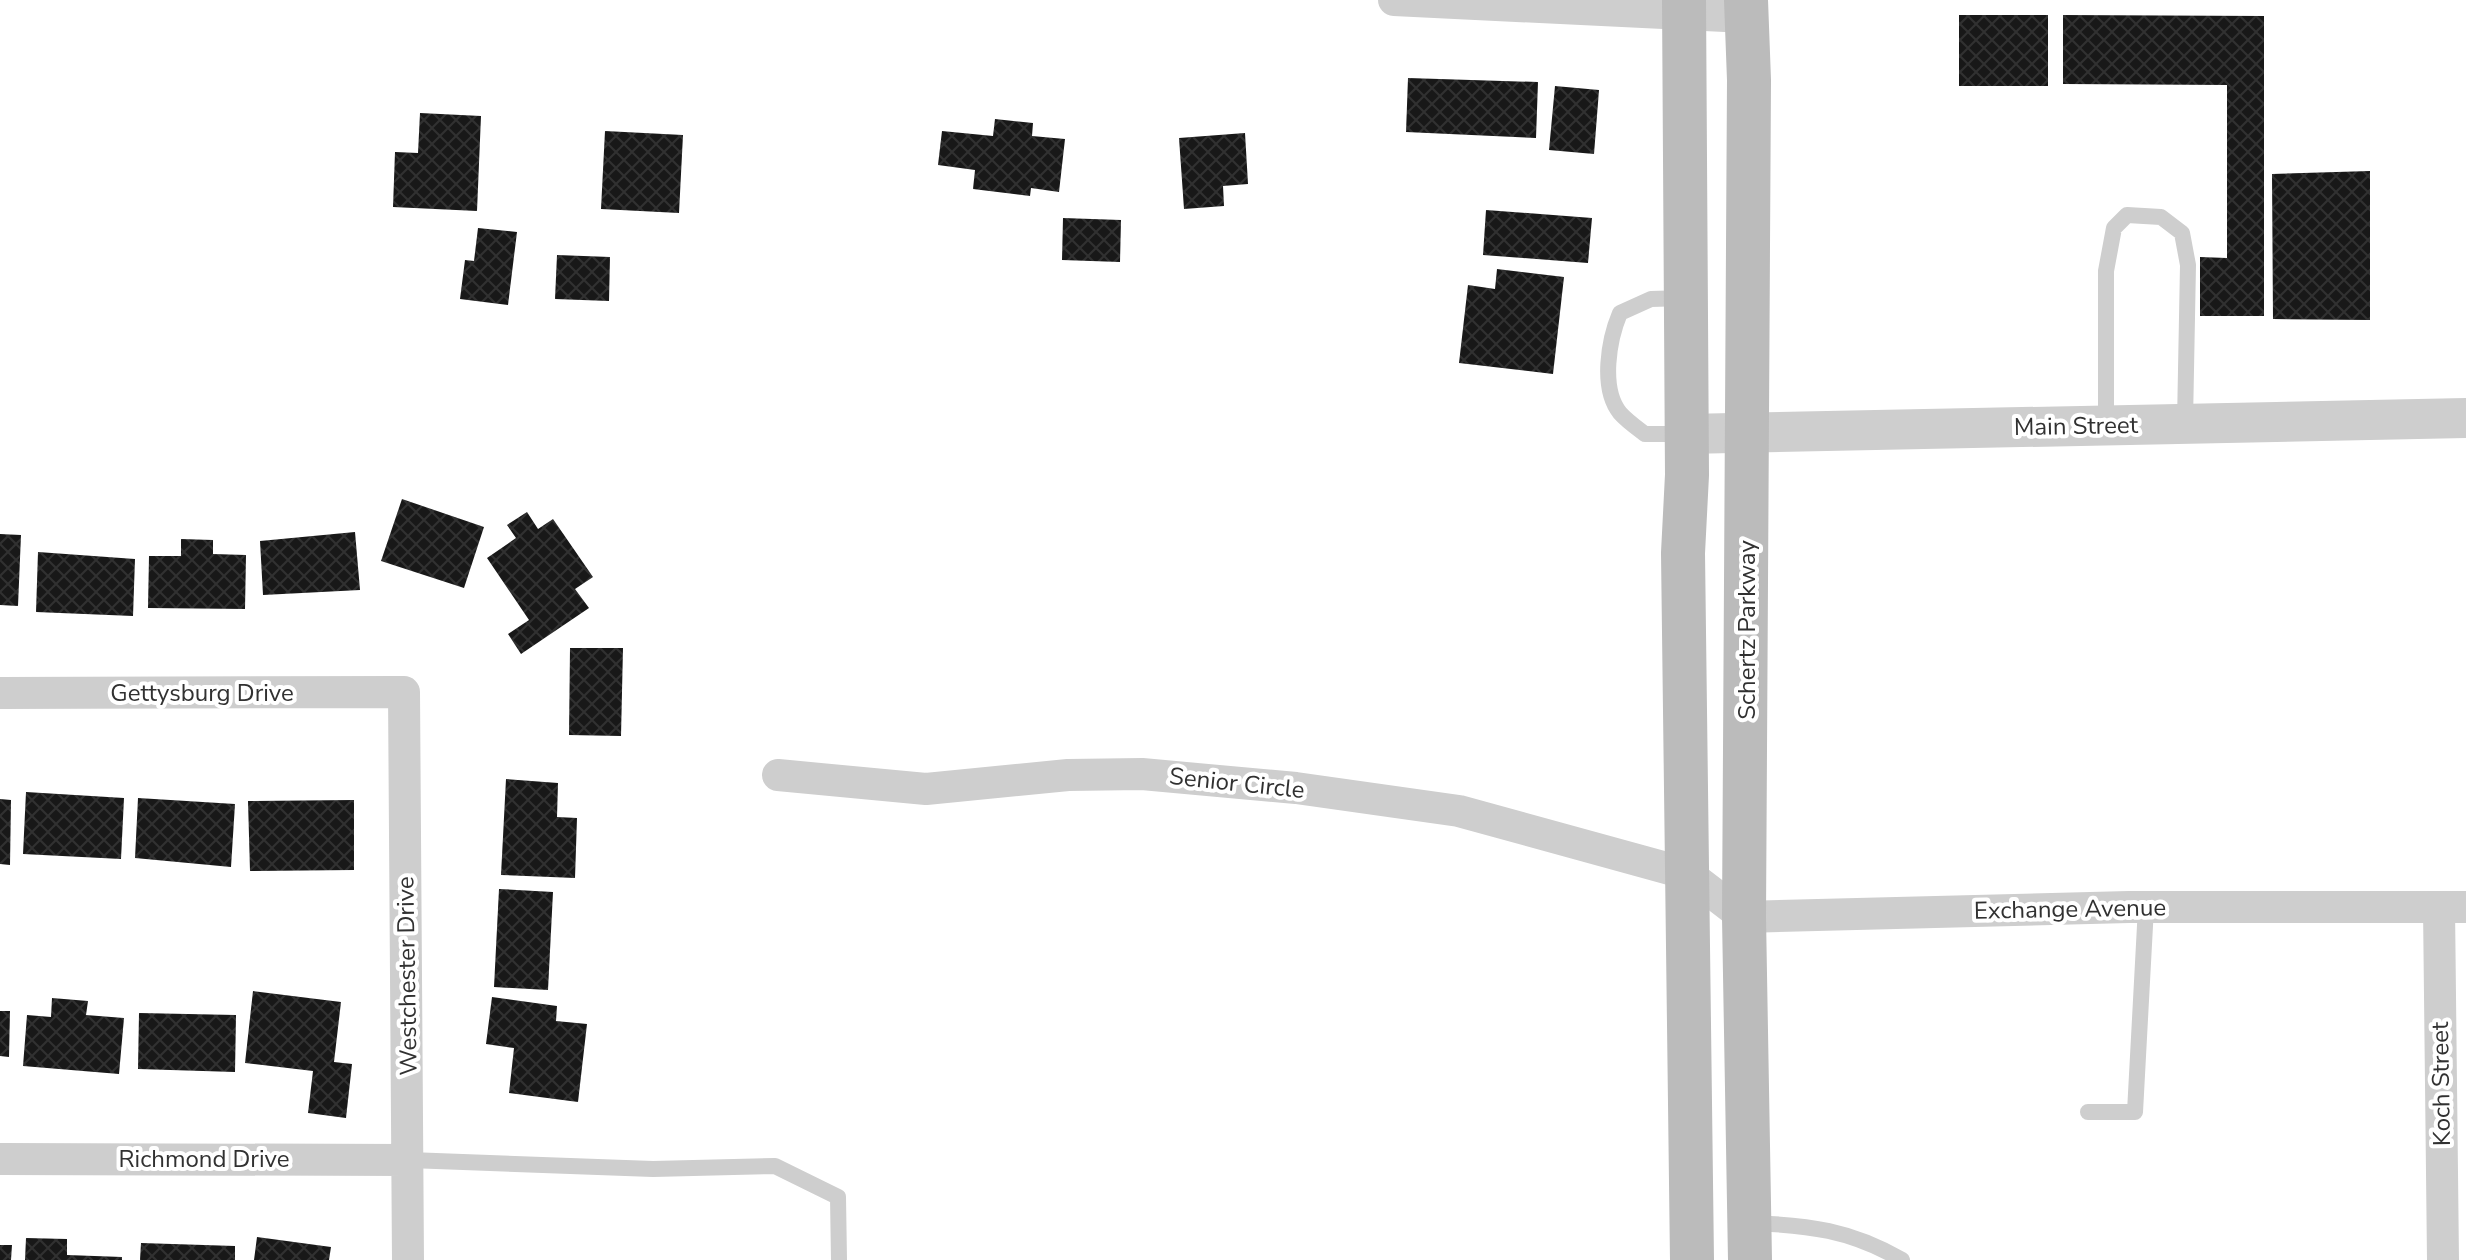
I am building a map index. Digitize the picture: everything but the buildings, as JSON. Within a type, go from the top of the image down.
[{"type":"main road","points":[[1684,7],[1686,434],[1683,553],[1692,1242],[1750,1242]]},
{"type":"main road","name":"Schertz Parkway","points":[[1746,8],[1749,80],[1745,432],[1748,559],[1744,917],[1750,1242]]},
{"type":"street","points":[[1394,0],[1746,8]]},
{"type":"street","name":"Main Street","points":[[1686,434],[2466,418]]},
{"type":"street","name":"Gettysburg Drive","points":[[0,693],[404,692]]},
{"type":"street","name":"Westchester Drive","points":[[404,692],[408,1260]]},
{"type":"street","name":"Senior Circle","points":[[778,775],[926,789],[1068,775],[1142,774],[1296,788],[1459,811],[1688,874]]},
{"type":"street","points":[[1688,874],[1744,917]]},
{"type":"street","name":"Exchange Avenue","points":[[1744,917],[2146,907],[2452,907]]},
{"type":"street","name":"Koch Street","points":[[2443,1260],[2452,907]]},
{"type":"street","name":"Richmond Drive","points":[[0,1159],[409,1160]]},
{"type":"lane","points":[[2106,425],[2106,271],[2114,228],[2127,215],[2161,217],[2182,233],[2188,265],[2185,424]]},
{"type":"lane","points":[[1686,298],[1651,299],[1620,313],[1610,335],[1610,381],[1619,412],[1645,434],[1686,434]]},
{"type":"lane","points":[[2088,1112],[2135,1112],[2146,907]]},
{"type":"lane","points":[[409,1160],[653,1169],[775,1166],[838,1197],[839,1260]]},
{"type":"lane","points":[[1750,1242],[1813,1225],[1880,1247],[1902,1260]]}]
